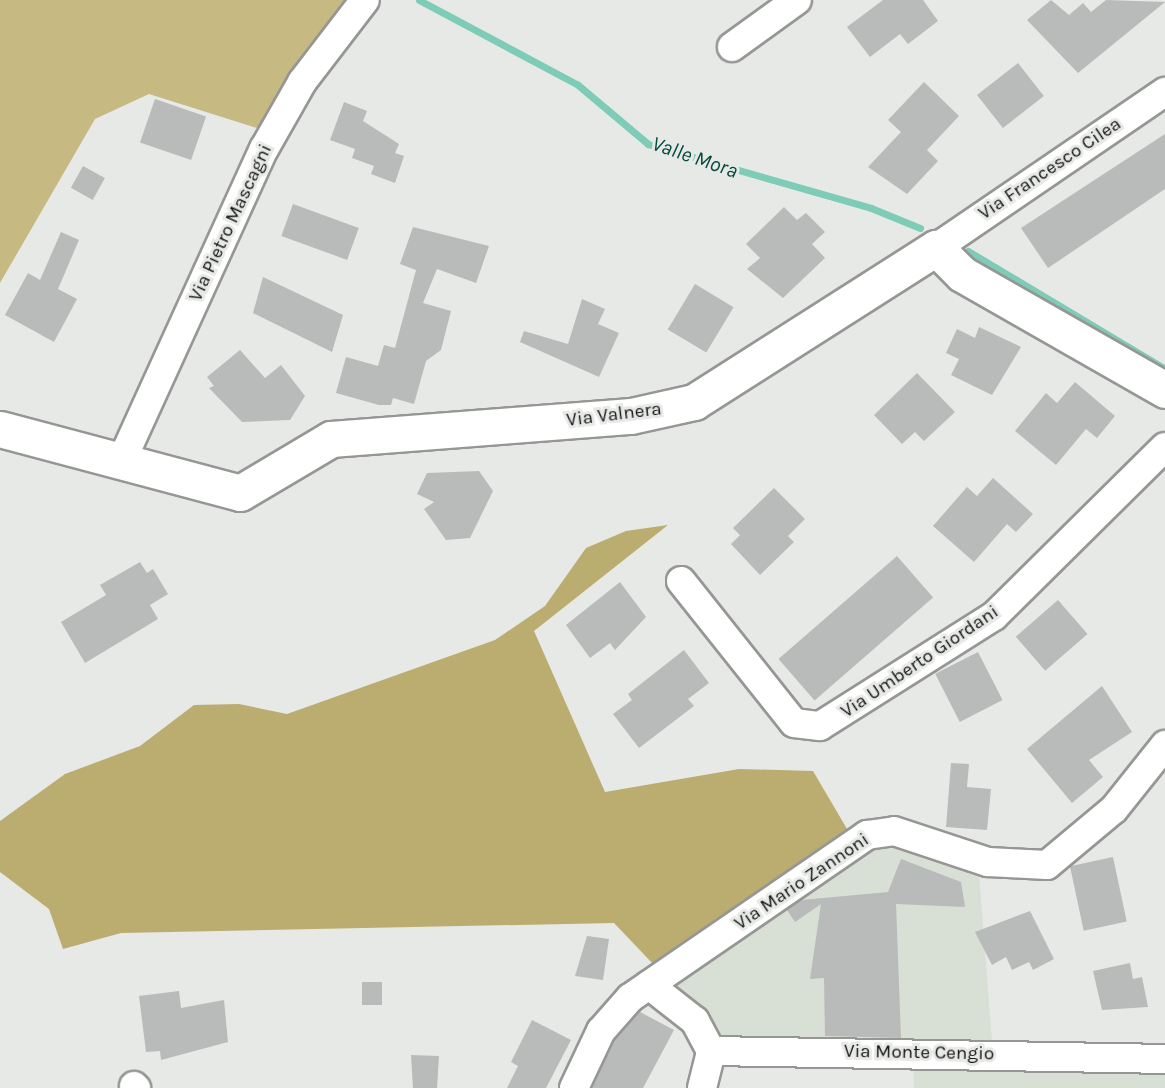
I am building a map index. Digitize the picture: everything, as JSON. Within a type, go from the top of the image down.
[{"type":"street","name":"Via Pietro Mascagni","points":[[122,460],[264,149],[302,82],[365,0]]},
{"type":"street","points":[[732,47],[797,0]]},
{"type":"street","name":"Via Francesco Cilea","points":[[936,248],[1165,92]]},
{"type":"street","name":"Via Valnera","points":[[0,429],[240,493],[331,439],[631,416],[694,402],[936,248]]},
{"type":"street","points":[[936,248],[962,274],[1165,390]]},
{"type":"street","name":"Via Umberto Giordani","points":[[681,580],[794,723],[820,726],[994,616],[1165,447]]},
{"type":"street","name":"Via Mario Zannoni","points":[[574,1088],[601,1031],[649,985],[867,835],[894,831],[988,862],[1046,865],[1114,809],[1165,745]]},
{"type":"street","points":[[649,985],[695,1021],[711,1051],[702,1088]]},
{"type":"street","name":"Via Monte Cengio","points":[[711,1051],[1165,1059]]},
{"type":"shaded area","points":[[0,0],[380,0],[320,77],[257,128],[149,94],[95,119],[0,283]]},
{"type":"shaded area","points":[[668,525],[534,631],[605,792],[739,769],[813,771],[850,834],[655,966],[614,923],[121,933],[63,949],[49,909],[0,872],[0,821],[65,774],[140,746],[194,705],[239,704],[287,714],[495,640],[545,606],[586,548],[626,531]]},
{"type":"shaded area","points":[[850,834],[978,861],[992,1041],[1165,1054],[1165,1088],[914,1088],[913,1044],[729,1042],[655,966]]},
{"type":"building","points":[[883,0],[923,0],[938,21],[908,44],[900,34],[870,57],[847,27]]},
{"type":"building","points":[[1051,0],[1069,15],[1083,3],[1091,12],[1106,0],[1165,2],[1078,73],[1027,20]]},
{"type":"building","points":[[1018,63],[1044,96],[1003,128],[977,95]]},
{"type":"building","points":[[924,82],[959,116],[927,150],[938,161],[907,194],[868,167],[901,132],[888,120]]},
{"type":"building","points":[[155,99],[206,117],[191,160],[140,142]]},
{"type":"building","points":[[344,102],[367,111],[363,121],[399,144],[395,153],[404,156],[395,183],[371,174],[374,166],[352,158],[355,149],[330,140]]},
{"type":"building","points":[[1165,134],[1165,189],[1048,268],[1021,228]]},
{"type":"building","points":[[83,166],[105,178],[93,200],[71,188]]},
{"type":"building","points":[[293,204],[359,228],[347,260],[281,236]]},
{"type":"building","points":[[784,207],[797,220],[806,213],[825,232],[812,244],[825,258],[783,298],[747,269],[760,258],[746,244]]},
{"type":"building","points":[[413,227],[489,246],[476,283],[437,269],[423,303],[451,311],[441,350],[426,361],[414,404],[393,398],[391,405],[379,405],[336,393],[346,357],[378,366],[384,345],[395,348],[416,270],[400,264]]},
{"type":"building","points":[[61,232],[79,240],[58,289],[77,299],[54,342],[5,315],[28,273],[40,280]]},
{"type":"building","points":[[263,277],[343,315],[332,352],[253,313]]},
{"type":"building","points":[[695,284],[734,307],[706,353],[668,329]]},
{"type":"building","points":[[582,299],[605,309],[598,324],[619,333],[599,377],[520,342],[524,331],[568,344]]},
{"type":"building","points":[[979,327],[1021,347],[992,395],[951,375],[959,359],[946,353],[957,329],[975,338]]},
{"type":"building","points":[[240,350],[265,378],[281,365],[305,396],[290,420],[242,422],[209,388],[214,386],[207,377]]},
{"type":"building","points":[[917,373],[955,412],[924,441],[915,432],[902,444],[874,415]]},
{"type":"building","points":[[1075,382],[1115,416],[1097,438],[1086,429],[1056,465],[1015,431],[1046,393],[1057,403]]},
{"type":"building","points":[[479,471],[493,491],[470,538],[446,540],[424,509],[434,502],[417,494],[427,473]]},
{"type":"building","points":[[993,478],[1033,514],[1016,532],[1007,524],[974,562],[933,526],[967,487],[977,496]]},
{"type":"building","points":[[774,488],[805,519],[788,536],[794,542],[760,575],[731,544],[740,535],[733,528]]},
{"type":"building","points":[[897,556],[933,598],[815,701],[779,659]]},
{"type":"building","points":[[140,562],[147,573],[153,569],[168,594],[150,605],[158,619],[85,663],[61,622],[106,595],[100,585]]},
{"type":"building","points":[[620,582],[646,617],[615,650],[610,643],[590,658],[566,625]]},
{"type":"building","points":[[1058,600],[1088,634],[1045,671],[1016,637]]},
{"type":"building","points":[[684,650],[709,683],[688,699],[694,706],[639,748],[613,714],[632,700],[628,694]]},
{"type":"building","points":[[978,652],[1003,700],[960,722],[935,674]]},
{"type":"building","points":[[1102,686],[1132,732],[1089,760],[1103,777],[1072,803],[1027,749]]},
{"type":"building","points":[[951,763],[969,764],[967,787],[991,789],[987,830],[946,827]]},
{"type":"building","points":[[1113,857],[1127,922],[1084,931],[1070,866]]},
{"type":"building","points":[[901,859],[961,882],[965,907],[896,904],[901,1038],[825,1036],[824,978],[810,979],[821,904],[795,922],[787,910],[802,900],[888,892]]},
{"type":"building","points":[[1030,911],[1054,959],[1033,970],[1029,962],[1012,970],[1006,957],[992,965],[975,932]]},
{"type":"building","points":[[587,936],[609,939],[603,980],[575,976]]},
{"type":"building","points":[[1130,963],[1133,979],[1142,977],[1148,1007],[1102,1010],[1093,971]]},
{"type":"building","points":[[362,982],[382,982],[382,1005],[362,1005]]},
{"type":"building","points":[[179,991],[181,1008],[224,1000],[228,1042],[161,1060],[160,1051],[146,1052],[139,996]]},
{"type":"building","points":[[640,1012],[674,1030],[643,1088],[592,1088],[615,1040]]},
{"type":"building","points":[[532,1020],[571,1040],[546,1088],[507,1088],[518,1066],[511,1062]]},
{"type":"building","points":[[411,1055],[439,1056],[437,1088],[413,1088]]},
{"type":"waterway","name":"Valle Mora","points":[[419,0],[578,85],[648,144],[871,208],[920,228]]},
{"type":"waterway","name":"Valle Mora","points":[[968,251],[1165,369]]}]
